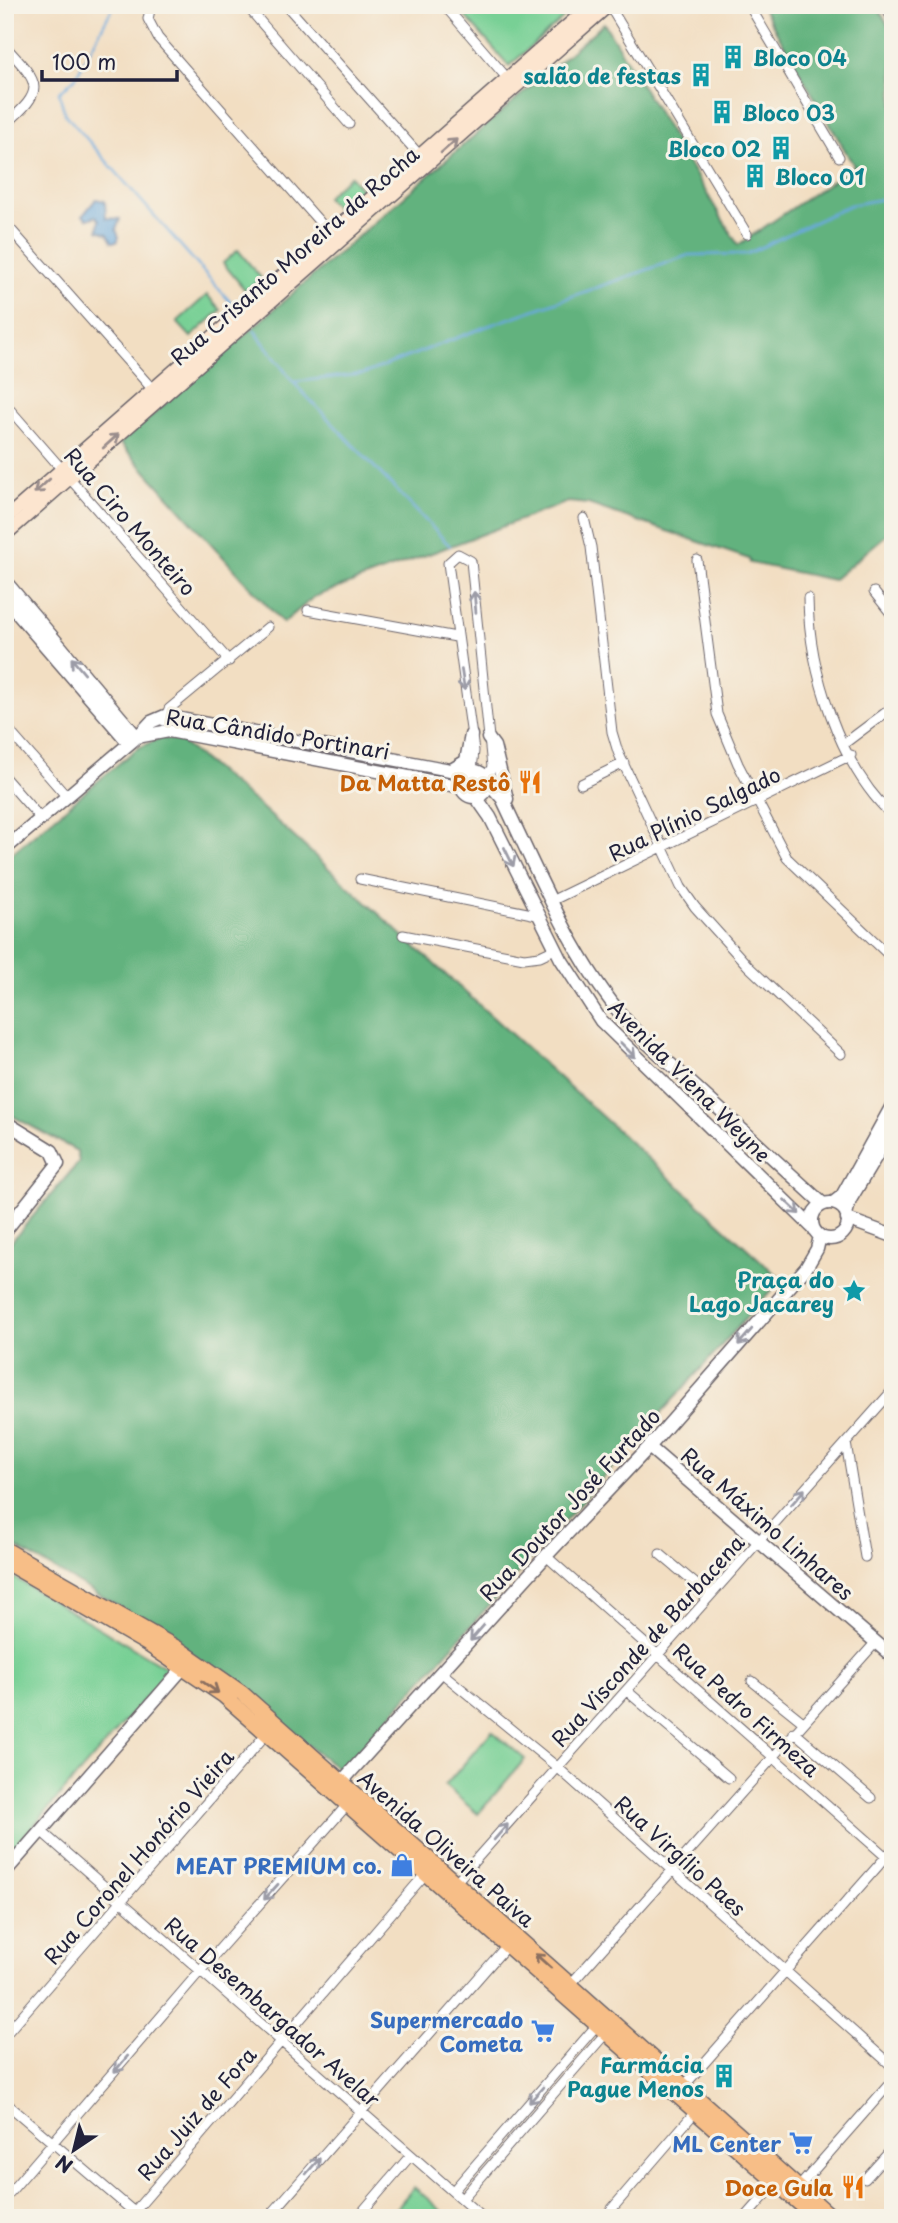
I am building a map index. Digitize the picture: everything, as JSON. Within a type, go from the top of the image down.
[{"type":"main road","name":"Rua Crisanto Moreira da Rocha","points":[[512,83],[591,5]]},
{"type":"main road","name":"Rua Crisanto Moreira da Rocha","points":[[5,535],[66,473],[156,393],[512,83],[609,5]]},
{"type":"main road","name":"Rua Crisanto Moreira da Rocha","points":[[5,519],[66,473]]},
{"type":"main road","name":"Avenida Oliveira Paiva","points":[[5,1549],[187,1662],[268,1732],[455,1883],[601,2029],[816,2218]]},
{"type":"main road","name":"Avenida Oliveira Paiva","points":[[7,1567],[242,1693],[337,1787],[348,1804],[427,1872],[570,1985],[833,2218]]},
{"type":"street","points":[[151,5],[148,19],[158,38],[334,239]]},
{"type":"street","points":[[246,5],[349,124]]},
{"type":"street","points":[[286,5],[423,160]]},
{"type":"street","points":[[444,5],[512,83]]},
{"type":"street","points":[[609,5],[747,234]]},
{"type":"street","points":[[749,5],[839,157]]},
{"type":"street","points":[[884,5],[893,20]]},
{"type":"street","points":[[5,46],[32,78],[35,91],[29,104],[5,125]]},
{"type":"street","points":[[5,223],[156,393]]},
{"type":"street","name":"Rua Ciro Monteiro","points":[[5,404],[229,661]]},
{"type":"street","points":[[584,518],[591,547],[612,732],[681,887],[715,932],[841,1054]]},
{"type":"street","points":[[464,771],[466,761],[471,735],[456,637],[449,564],[452,556],[462,554],[471,561],[492,767],[485,792],[476,797],[466,795],[461,787],[464,771],[471,735]]},
{"type":"street","points":[[697,560],[718,714],[787,859],[893,958]]},
{"type":"street","points":[[5,581],[133,740]]},
{"type":"street","points":[[874,592],[893,616]]},
{"type":"street","points":[[808,598],[808,625],[819,681],[850,755],[872,795],[893,816]]},
{"type":"street","points":[[5,599],[133,740]]},
{"type":"street","points":[[308,610],[456,637]]},
{"type":"street","points":[[162,731],[169,709],[268,627]]},
{"type":"street","points":[[845,743],[893,707]]},
{"type":"street","name":"Rua Cândido Portinari","points":[[133,740],[151,722],[165,716],[341,755],[461,787]]},
{"type":"street","points":[[5,726],[67,797]]},
{"type":"street","name":"Rua Cândido Portinari","points":[[133,740],[162,731],[464,771],[487,780]]},
{"type":"street","points":[[488,737],[494,746],[508,810]]},
{"type":"street","points":[[5,849],[133,740]]},
{"type":"street","name":"Rua Plínio Salgado","points":[[551,901],[665,848],[850,755]]},
{"type":"street","points":[[581,784],[624,764]]},
{"type":"street","points":[[5,778],[41,819]]},
{"type":"street","name":"Avenida Viena Weyne","points":[[487,780],[498,792],[508,810],[578,951],[616,1009],[642,1038],[828,1203]]},
{"type":"street","name":"Avenida Viena Weyne","points":[[476,797],[487,812],[537,915],[577,987],[616,1038],[817,1232]]},
{"type":"street","points":[[360,879],[537,915]]},
{"type":"street","points":[[404,935],[524,958],[558,954],[570,959],[578,951]]},
{"type":"street","points":[[577,987],[583,976],[592,974]]},
{"type":"street","points":[[893,1104],[842,1196],[813,1215],[817,1232],[829,1238],[839,1236],[846,1229],[850,1200],[893,1128]]},
{"type":"street","points":[[5,1122],[52,1151],[58,1161],[56,1171],[5,1231]]},
{"type":"street","points":[[828,1203],[847,1216],[893,1237]]},
{"type":"street","name":"Rua Doutor José Furtado","points":[[337,1787],[546,1556],[649,1447],[806,1268],[817,1249],[817,1232]]},
{"type":"street","name":"Rua Visconde de Barbacena","points":[[455,1883],[893,1390]]},
{"type":"street","points":[[846,1443],[865,1557]]},
{"type":"street","name":"Rua Máximo Linhares","points":[[649,1447],[893,1657]]},
{"type":"street","points":[[660,1554],[710,1595]]},
{"type":"street","name":"Rua Pedro Firmeza","points":[[546,1556],[775,1756],[889,1860]]},
{"type":"street","points":[[570,1985],[876,1642]]},
{"type":"street","points":[[5,1872],[187,1662]]},
{"type":"street","name":"Rua Virgílio Paes","points":[[442,1673],[557,1767],[893,2067]]},
{"type":"street","points":[[752,1681],[803,1722]]},
{"type":"street","points":[[627,1691],[729,1778]]},
{"type":"street","name":"Rua Coronel Honório Vieira","points":[[6,2034],[268,1732]]},
{"type":"street","points":[[794,1732],[871,1798]]},
{"type":"street","points":[[5,2199],[201,1970],[348,1804]]},
{"type":"street","name":"Rua Desembargador Avelar","points":[[41,1831],[483,2218]]},
{"type":"street","points":[[684,2086],[783,1970],[889,1860],[893,1849]]},
{"type":"street","name":"Rua Juiz de Fora","points":[[135,2216],[427,1872]]},
{"type":"street","points":[[268,2218],[511,1940]]},
{"type":"street","points":[[453,2191],[601,2029]]},
{"type":"street","points":[[462,2199],[601,2029]]},
{"type":"street","points":[[799,2187],[893,2080]]},
{"type":"street","points":[[5,2102],[54,2142],[135,2216]]},
{"type":"street","points":[[604,2218],[696,2111]]},
{"type":"street","points":[[865,2179],[893,2148]]},
{"type":"street","points":[[357,2218],[411,2155]]},
{"type":"street","points":[[745,2218],[776,2183]]},
{"type":"green space","points":[[455,5],[578,5],[509,66]]},
{"type":"green space","points":[[761,5],[876,5],[893,33],[893,529],[833,580],[750,563],[749,559],[588,504],[568,502],[314,597],[283,623],[120,443],[604,23],[738,245],[854,166]]},
{"type":"green space","points":[[350,176],[364,192],[340,212],[326,197]]},
{"type":"green space","points":[[238,250],[261,278],[246,291],[223,263]]},
{"type":"green space","points":[[207,295],[221,310],[191,337],[177,322]]},
{"type":"green space","points":[[160,738],[180,741],[260,806],[781,1279],[341,1771],[158,1629],[5,1541],[5,1249],[79,1162],[77,1151],[5,1112],[5,859],[136,749]]},
{"type":"green space","points":[[13,1577],[170,1670],[5,1858],[5,1591]]},
{"type":"green space","points":[[492,1731],[525,1759],[478,1814],[445,1786]]},
{"type":"green space","points":[[414,2187],[450,2218],[388,2218]]},
{"type":"water","points":[[96,199],[105,201],[106,218],[120,219],[116,230],[119,237],[117,242],[112,242],[108,234],[98,230],[99,220],[96,216],[88,219],[83,215]]},
{"type":"waterway","points":[[114,5],[76,77],[59,93],[65,114],[233,305]]},
{"type":"waterway","points":[[254,330],[293,382],[363,374],[485,327],[689,255],[747,254],[850,205],[893,197]]},
{"type":"waterway","points":[[293,382],[450,546]]},
{"type":"place","name":"Bloco 04","points":[[733,57]]},
{"type":"place","name":"salão de festas","points":[[701,75]]},
{"type":"place","name":"Bloco 03","points":[[722,112]]},
{"type":"place","name":"Bloco 02","points":[[781,148]]},
{"type":"place","name":"Bloco 01","points":[[755,176]]},
{"type":"place","name":"Da Matta Restô","points":[[530,782]]},
{"type":"place","name":"Praça do Lago Jacarey","points":[[854,1291]]},
{"type":"place","name":"MEAT PREMIUM co.","points":[[402,1865]]},
{"type":"place","name":"Supermercado Cometa","points":[[543,2031]]},
{"type":"place","name":"Farmácia Pague Menos","points":[[724,2076]]},
{"type":"place","name":"ML Center","points":[[801,2143]]},
{"type":"place","name":"Doce Gula","points":[[853,2187]]}]
